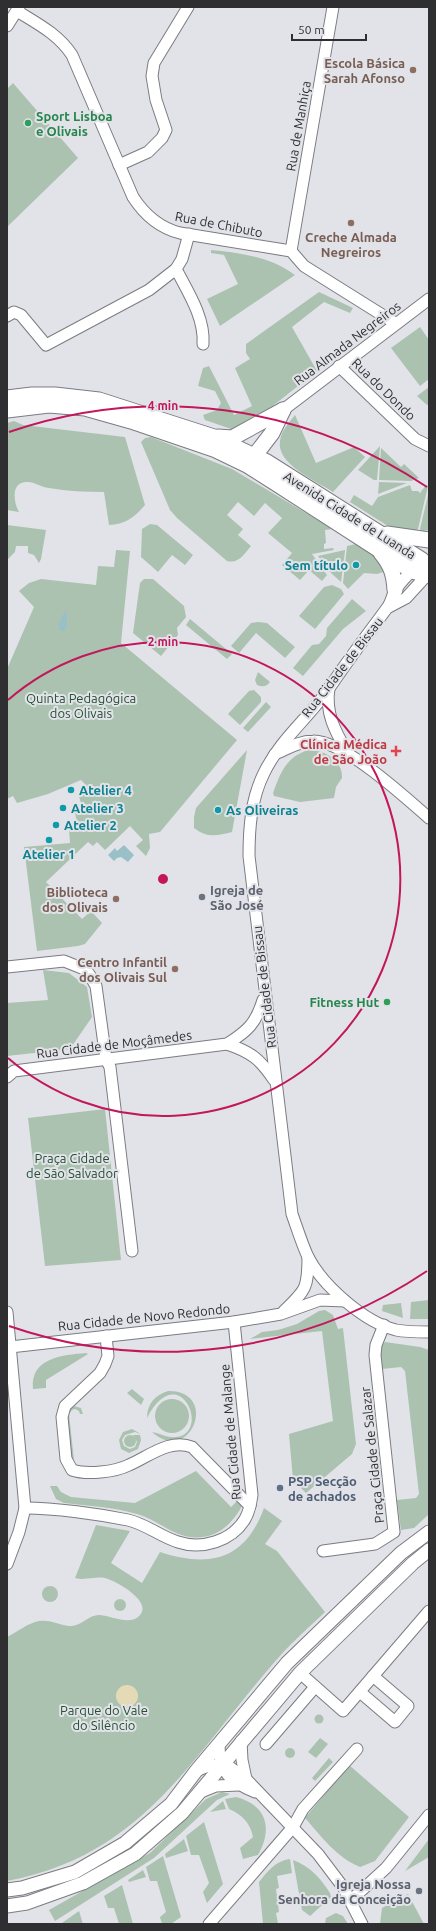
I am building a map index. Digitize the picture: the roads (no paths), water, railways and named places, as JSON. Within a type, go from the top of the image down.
[{"type":"main road","name":"Avenida Cidade de Luanda","points":[[8,401],[55,395],[99,400],[214,437],[250,458],[376,539],[424,566]]},
{"type":"main road","name":"Avenida Cidade de Luanda","points":[[8,401],[70,406],[101,412],[250,458],[291,477],[376,539]]},
{"type":"main road","points":[[214,437],[232,438],[283,410]]},
{"type":"main road","points":[[250,458],[272,433],[283,410]]},
{"type":"main road","points":[[250,458],[253,435],[265,420]]},
{"type":"main road","points":[[272,433],[271,443],[274,456],[283,470],[291,477]]},
{"type":"main road","points":[[376,539],[429,540]]},
{"type":"main road","points":[[376,539],[394,573],[395,590]]},
{"type":"street","points":[[119,165],[148,152],[162,138],[166,130],[156,100],[152,76],[154,63],[188,7]]},
{"type":"street","name":"Rua de Manhiça","points":[[291,250],[333,7]]},
{"type":"street","points":[[7,26],[18,9]]},
{"type":"street","name":"Rua de Chibuto","points":[[18,9],[51,32],[66,46],[76,64],[133,197],[148,216],[167,228],[189,234],[291,250]]},
{"type":"street","points":[[7,316],[14,312],[21,315],[46,345],[150,290],[176,269],[182,259],[189,234]]},
{"type":"street","points":[[291,250],[304,266],[395,323]]},
{"type":"street","points":[[176,269],[188,290],[204,330],[203,344]]},
{"type":"street","name":"Rua Almada Negreiros","points":[[283,410],[395,323],[429,299]]},
{"type":"street","name":"Rua do Dondo","points":[[339,366],[415,439],[429,446]]},
{"type":"street","name":"Rua Cidade de Bissau","points":[[424,566],[395,590],[389,607],[347,660],[330,688],[288,736],[275,754],[258,786],[249,830],[249,856],[292,1214],[308,1257],[326,1282],[345,1301],[363,1314],[395,1330],[429,1332]]},
{"type":"street","name":"Rua Cidade de Bissau","points":[[389,607],[406,598],[424,566]]},
{"type":"street","points":[[330,688],[327,701],[328,712],[335,731],[347,752]]},
{"type":"street","points":[[275,754],[301,743],[313,741],[326,743],[347,752],[429,818]]},
{"type":"street","points":[[7,967],[64,961],[84,969],[89,974],[96,986],[106,1059],[110,1067],[132,1251]]},
{"type":"street","name":"Rua Cidade de Moçâmedes","points":[[7,1077],[14,1071],[227,1044],[245,1033],[258,1017],[265,995]]},
{"type":"street","name":"Rua Cidade de Moçâmedes","points":[[227,1044],[246,1050],[262,1062],[276,1082]]},
{"type":"street","points":[[281,1314],[302,1295],[308,1282],[308,1257]]},
{"type":"street","name":"Rua Cidade de Novo Redondo","points":[[10,1347],[234,1322],[281,1314],[320,1300],[345,1301]]},
{"type":"street","points":[[7,1312],[25,1508],[19,1532],[8,1560]]},
{"type":"street","name":"Rua Cidade de Malange","points":[[25,1508],[42,1508],[128,1520],[178,1542],[191,1545],[216,1542],[227,1537],[237,1529],[246,1518],[252,1495],[234,1322]]},
{"type":"street","name":"Praça Cidade de Salazar","points":[[323,1551],[375,1544],[394,1532],[375,1355],[376,1345],[384,1325]]},
{"type":"street","points":[[106,1336],[108,1356],[105,1364],[100,1373],[65,1406],[62,1417],[66,1459],[72,1470],[92,1473],[128,1466],[156,1451],[173,1445],[186,1444],[192,1447],[250,1506]]},
{"type":"street","points":[[7,1890],[22,1888],[75,1872],[125,1843],[171,1804],[196,1771],[287,1663],[401,1553],[429,1532]]},
{"type":"street","points":[[7,1906],[27,1903],[84,1883],[135,1854],[182,1813],[201,1792],[241,1741],[300,1673],[413,1563],[429,1550]]},
{"type":"street","points":[[300,1673],[343,1711],[429,1610]]},
{"type":"street","points":[[360,1692],[395,1722],[408,1706],[373,1676]]},
{"type":"street","points":[[266,1744],[315,1686]]},
{"type":"street","points":[[241,1741],[242,1782]]},
{"type":"street","points":[[219,1745],[222,1765],[226,1774],[242,1782],[293,1827],[324,1863],[342,1887],[362,1924]]},
{"type":"street","points":[[209,1924],[293,1827],[303,1809],[357,1749]]},
{"type":"street","points":[[196,1771],[211,1765],[222,1765]]},
{"type":"street","points":[[201,1792],[216,1786],[242,1782]]},
{"type":"street","points":[[350,1901],[386,1868],[429,1814]]},
{"type":"water","points":[[65,611],[67,613],[67,627],[64,631],[60,631],[58,625]]},
{"type":"water","points":[[124,845],[134,855],[128,862],[121,857],[114,861],[108,855],[115,848],[117,851]]},
{"type":"place","name":"Escola Básica Sarah Afonso","points":[[413,70]]},
{"type":"place","name":"Sport Lisboa e Olivais","points":[[28,123]]},
{"type":"place","name":"Creche Almada Negreiros","points":[[351,223]]},
{"type":"place","name":"Sem título","points":[[356,565]]},
{"type":"place","name":"Clínica Médica de São João","points":[[396,751]]},
{"type":"place","name":"Atelier 4","points":[[71,790]]},
{"type":"place","name":"Atelier 3","points":[[63,808]]},
{"type":"place","name":"As Oliveiras","points":[[218,810]]},
{"type":"place","name":"Atelier 2","points":[[56,825]]},
{"type":"place","name":"Atelier 1","points":[[49,840]]},
{"type":"place","name":"Igreja de São José","points":[[202,897]]},
{"type":"place","name":"Biblioteca dos Olivais","points":[[116,899]]},
{"type":"place","name":"Centro Infantil dos Olivais Sul","points":[[175,969]]},
{"type":"place","name":"Fitness Hut","points":[[387,1002]]},
{"type":"place","name":"PSP Secção de achados","points":[[280,1488]]},
{"type":"place","name":"Igreja Nossa Senhora da Conceição","points":[[419,1891]]},
{"type":"park label","name":"Quinta Pedagógica dos Olivais","points":[[81,706]]},
{"type":"park label","name":"Praça Cidade de São Salvador","points":[[72,1166]]},
{"type":"park label","name":"Parque do Vale do Silêncio","points":[[104,1718]]}]
